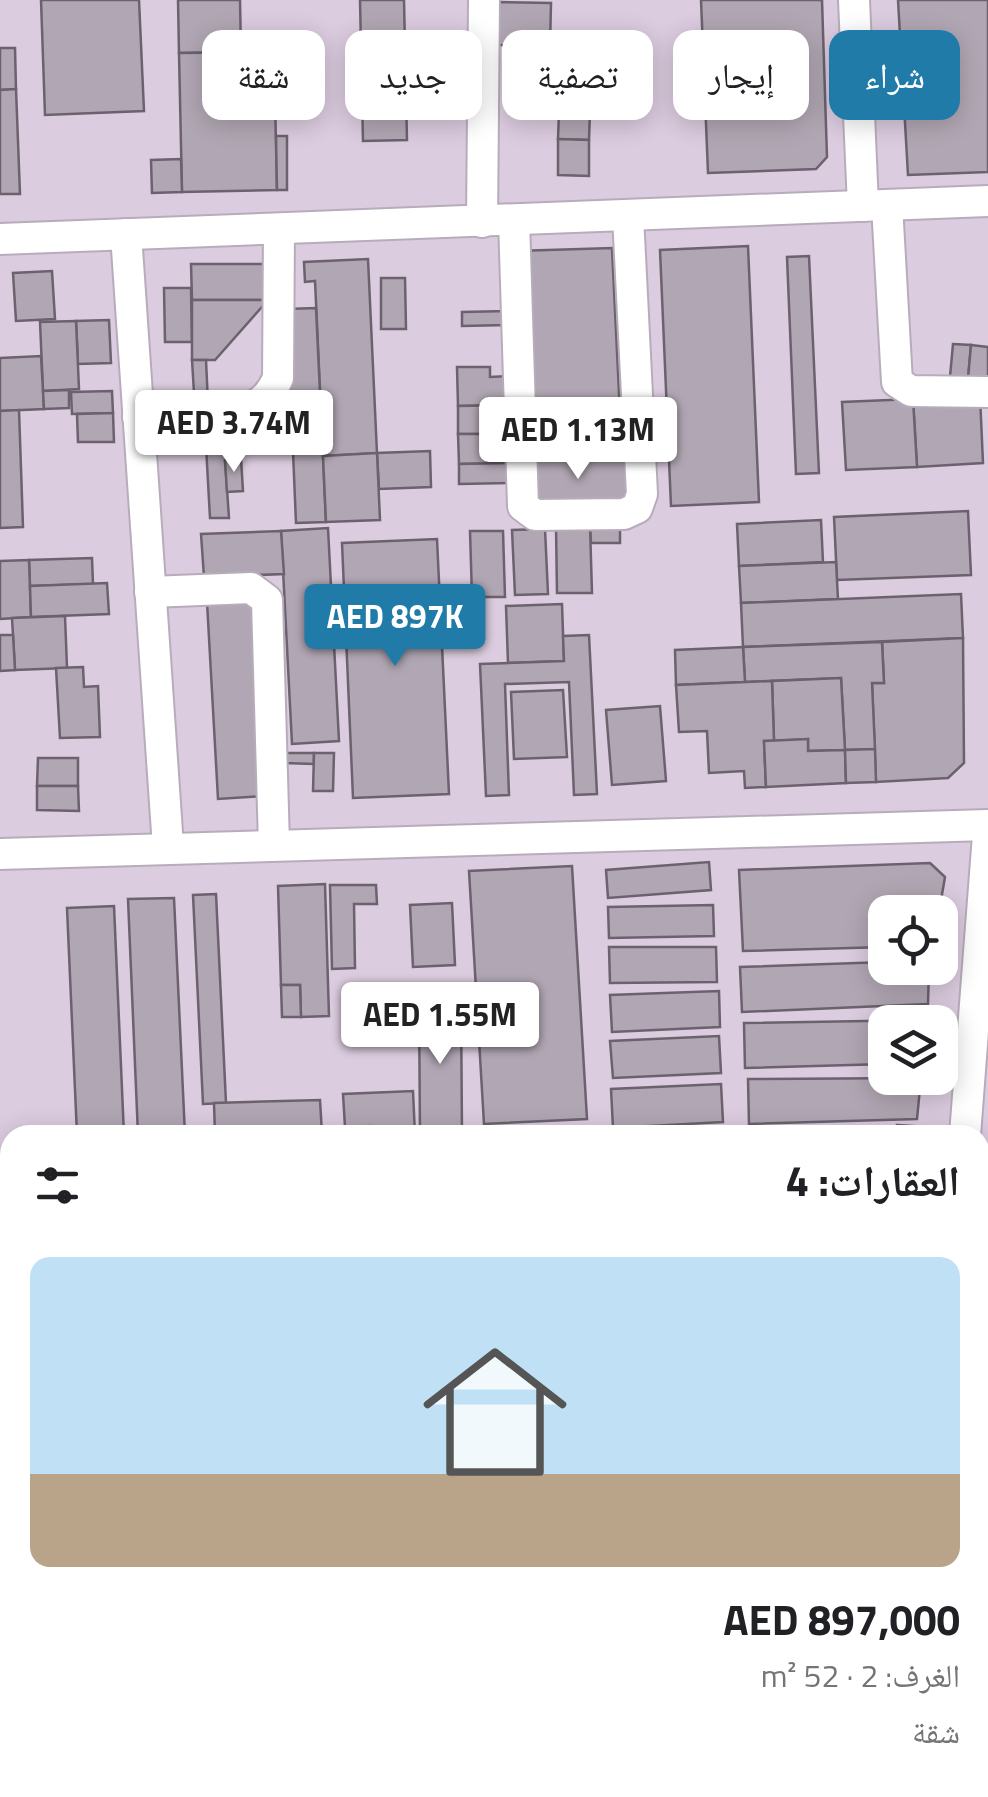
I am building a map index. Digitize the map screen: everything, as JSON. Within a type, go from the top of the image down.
[{"type":"street","points":[[482,222],[484,0]]},
{"type":"street","points":[[854,0],[898,382],[911,391],[988,392]]},
{"type":"street","points":[[0,239],[988,201]]},
{"type":"street","points":[[514,220],[522,501],[530,514],[624,514],[637,508],[642,494],[628,216]]},
{"type":"street","points":[[138,417],[253,408],[272,391],[278,378],[279,229]]},
{"type":"street","points":[[126,234],[168,847]]},
{"type":"street","points":[[520,442],[639,439]]},
{"type":"street","points":[[150,592],[250,588],[267,600],[274,845]]},
{"type":"street","points":[[0,854],[988,825]]},
{"type":"street","points":[[966,1125],[988,835]]},
{"type":"shaded area","points":[[0,0],[988,0],[988,1125],[0,1125]]},
{"type":"building","points":[[41,0],[139,0],[144,111],[45,115]]},
{"type":"building","points":[[178,0],[240,0],[241,30],[202,30],[202,53],[179,53]]},
{"type":"building","points":[[360,0],[404,0],[405,30],[361,30]]},
{"type":"building","points":[[701,0],[822,0],[827,157],[816,169],[708,173],[706,120],[809,120],[809,30],[702,30]]},
{"type":"building","points":[[898,0],[988,0],[988,172],[908,175],[905,120],[960,120],[960,30],[900,30]]},
{"type":"building","points":[[498,2],[551,3],[550,30],[502,30],[502,45],[498,45]]},
{"type":"building","points":[[0,48],[15,48],[16,89],[0,90]]},
{"type":"building","points":[[179,53],[202,53],[202,120],[275,120],[277,190],[182,192]]},
{"type":"building","points":[[16,89],[20,194],[0,194],[0,90]]},
{"type":"building","points":[[363,120],[407,120],[407,140],[363,141]]},
{"type":"building","points":[[559,120],[590,120],[589,140],[558,139]]},
{"type":"building","points":[[276,136],[287,136],[287,190],[277,190]]},
{"type":"building","points":[[558,139],[589,140],[589,176],[558,175]]},
{"type":"building","points":[[181,159],[182,192],[152,193],[151,160]]},
{"type":"building","points":[[748,246],[759,502],[671,506],[660,250]]},
{"type":"building","points":[[612,248],[620,414],[603,428],[537,429],[524,418],[516,251]]},
{"type":"building","points":[[809,256],[819,473],[796,474],[787,257]]},
{"type":"building","points":[[368,259],[377,453],[323,456],[315,281],[305,282],[304,262]]},
{"type":"building","points":[[191,264],[268,264],[268,300],[192,300]]},
{"type":"building","points":[[52,271],[55,319],[16,321],[13,273]]},
{"type":"building","points":[[381,278],[405,278],[406,329],[381,329]]},
{"type":"building","points":[[164,288],[191,288],[192,342],[165,342]]},
{"type":"building","points":[[192,300],[268,300],[215,360],[192,360]]},
{"type":"building","points":[[316,308],[326,522],[296,523],[287,309]]},
{"type":"building","points":[[508,311],[508,325],[462,326],[462,312]]},
{"type":"building","points":[[109,320],[111,363],[78,364],[76,321]]},
{"type":"building","points":[[76,321],[79,389],[43,391],[40,322]]},
{"type":"building","points":[[953,344],[971,345],[968,379],[950,377]]},
{"type":"building","points":[[971,345],[988,347],[988,380],[968,379]]},
{"type":"building","points":[[41,356],[44,409],[0,411],[0,358]]},
{"type":"building","points":[[192,360],[206,360],[209,425],[196,426]]},
{"type":"building","points":[[457,367],[490,367],[490,377],[512,376],[512,405],[458,406]]},
{"type":"building","points":[[69,390],[69,408],[44,409],[43,391]]},
{"type":"building","points":[[112,391],[113,413],[72,414],[71,392]]},
{"type":"building","points":[[980,396],[983,463],[917,467],[913,399]]},
{"type":"building","points":[[913,399],[917,467],[846,470],[842,402]]},
{"type":"building","points":[[512,405],[513,434],[458,434],[458,406]]},
{"type":"building","points":[[19,410],[23,527],[0,528],[0,411]]},
{"type":"building","points":[[113,413],[114,442],[78,442],[77,414]]},
{"type":"building","points":[[239,426],[241,458],[225,460],[229,518],[210,518],[205,428]]},
{"type":"building","points":[[458,434],[513,434],[514,463],[459,464]]},
{"type":"building","points":[[430,451],[431,487],[379,489],[377,453]]},
{"type":"building","points":[[377,453],[380,520],[326,522],[323,456]]},
{"type":"building","points":[[630,454],[631,507],[526,510],[525,457]]},
{"type":"building","points":[[241,458],[243,491],[227,492],[225,460]]},
{"type":"building","points":[[514,463],[514,483],[459,484],[459,464]]},
{"type":"building","points":[[968,511],[971,575],[837,580],[834,517]]},
{"type":"building","points":[[821,520],[823,562],[739,566],[737,524]]},
{"type":"building","points":[[620,525],[620,543],[591,543],[590,526]]},
{"type":"building","points":[[590,526],[592,593],[557,593],[556,527]]},
{"type":"building","points":[[328,528],[339,741],[292,744],[281,531]]},
{"type":"building","points":[[545,529],[548,594],[515,595],[512,530]]},
{"type":"building","points":[[281,531],[284,574],[204,577],[201,534]]},
{"type":"building","points":[[470,531],[503,531],[505,597],[472,597]]},
{"type":"building","points":[[437,539],[449,794],[353,798],[342,543]]},
{"type":"building","points":[[92,558],[93,584],[30,586],[29,560]]},
{"type":"building","points":[[29,560],[31,617],[0,619],[0,561]]},
{"type":"building","points":[[836,562],[838,599],[741,603],[739,566]]},
{"type":"building","points":[[107,583],[109,614],[31,617],[30,586]]},
{"type":"building","points":[[961,594],[963,638],[743,647],[741,603]]},
{"type":"building","points":[[253,599],[265,796],[218,799],[207,602]]},
{"type":"building","points":[[562,604],[564,661],[508,663],[506,606]]},
{"type":"building","points":[[65,616],[67,668],[15,670],[12,618]]},
{"type":"building","points":[[0,635],[13,635],[15,670],[0,671]]},
{"type":"building","points":[[589,635],[597,794],[574,795],[569,682],[505,684],[509,795],[486,796],[480,664],[564,661],[563,636]]},
{"type":"building","points":[[963,638],[964,763],[948,778],[876,782],[872,683],[884,683],[882,642]]},
{"type":"building","points":[[882,642],[884,683],[872,683],[875,749],[845,750],[841,678],[745,682],[743,647]]},
{"type":"building","points":[[743,647],[745,682],[676,685],[675,650]]},
{"type":"building","points":[[83,667],[84,687],[98,686],[100,737],[60,738],[56,668]]},
{"type":"building","points":[[841,678],[845,750],[808,751],[808,739],[774,741],[772,681]]},
{"type":"building","points":[[772,681],[774,741],[764,741],[766,787],[745,788],[744,771],[709,773],[707,731],[679,732],[676,685]]},
{"type":"building","points":[[563,690],[567,757],[514,759],[511,692]]},
{"type":"building","points":[[660,706],[666,781],[612,785],[606,710]]},
{"type":"building","points":[[808,739],[808,751],[845,750],[846,783],[766,787],[764,741]]},
{"type":"building","points":[[875,749],[876,782],[846,783],[845,750]]},
{"type":"building","points":[[285,753],[314,753],[314,764],[284,763]]},
{"type":"building","points":[[314,753],[334,753],[333,791],[313,791]]},
{"type":"building","points":[[38,758],[78,758],[78,786],[37,786]]},
{"type":"building","points":[[37,786],[78,786],[79,811],[37,810]]},
{"type":"building","points":[[709,862],[711,890],[608,898],[606,870]]},
{"type":"building","points":[[930,863],[945,877],[942,895],[868,895],[868,947],[743,951],[739,870]]},
{"type":"building","points":[[572,866],[587,1119],[484,1124],[469,871]]},
{"type":"building","points":[[325,884],[329,1016],[301,1017],[300,985],[281,985],[278,886]]},
{"type":"building","points":[[330,885],[376,885],[377,904],[354,904],[355,968],[332,969]]},
{"type":"building","points":[[216,894],[226,1103],[203,1104],[193,895]]},
{"type":"building","points":[[174,898],[185,1125],[138,1125],[128,899]]},
{"type":"building","points":[[452,903],[455,965],[413,967],[410,905]]},
{"type":"building","points":[[713,905],[714,936],[609,938],[608,907]]},
{"type":"building","points":[[114,906],[124,1125],[77,1125],[67,908]]},
{"type":"building","points":[[609,947],[716,947],[717,982],[610,983]]},
{"type":"building","points":[[868,963],[868,985],[929,985],[928,1004],[742,1012],[740,967]]},
{"type":"building","points":[[281,985],[300,985],[301,1017],[282,1017]]},
{"type":"building","points":[[719,991],[720,1027],[612,1032],[610,995]]},
{"type":"building","points":[[419,1000],[461,1000],[462,1125],[420,1125]]},
{"type":"building","points":[[868,1021],[868,1064],[745,1068],[744,1023]]},
{"type":"building","points":[[719,1036],[721,1073],[613,1078],[610,1041]]},
{"type":"building","points":[[868,1078],[868,1095],[919,1095],[917,1119],[749,1124],[748,1079]]},
{"type":"building","points":[[721,1084],[723,1122],[613,1125],[611,1089]]},
{"type":"building","points":[[413,1091],[415,1125],[345,1125],[343,1094]]},
{"type":"building","points":[[320,1100],[321,1125],[215,1125],[214,1103]]}]
